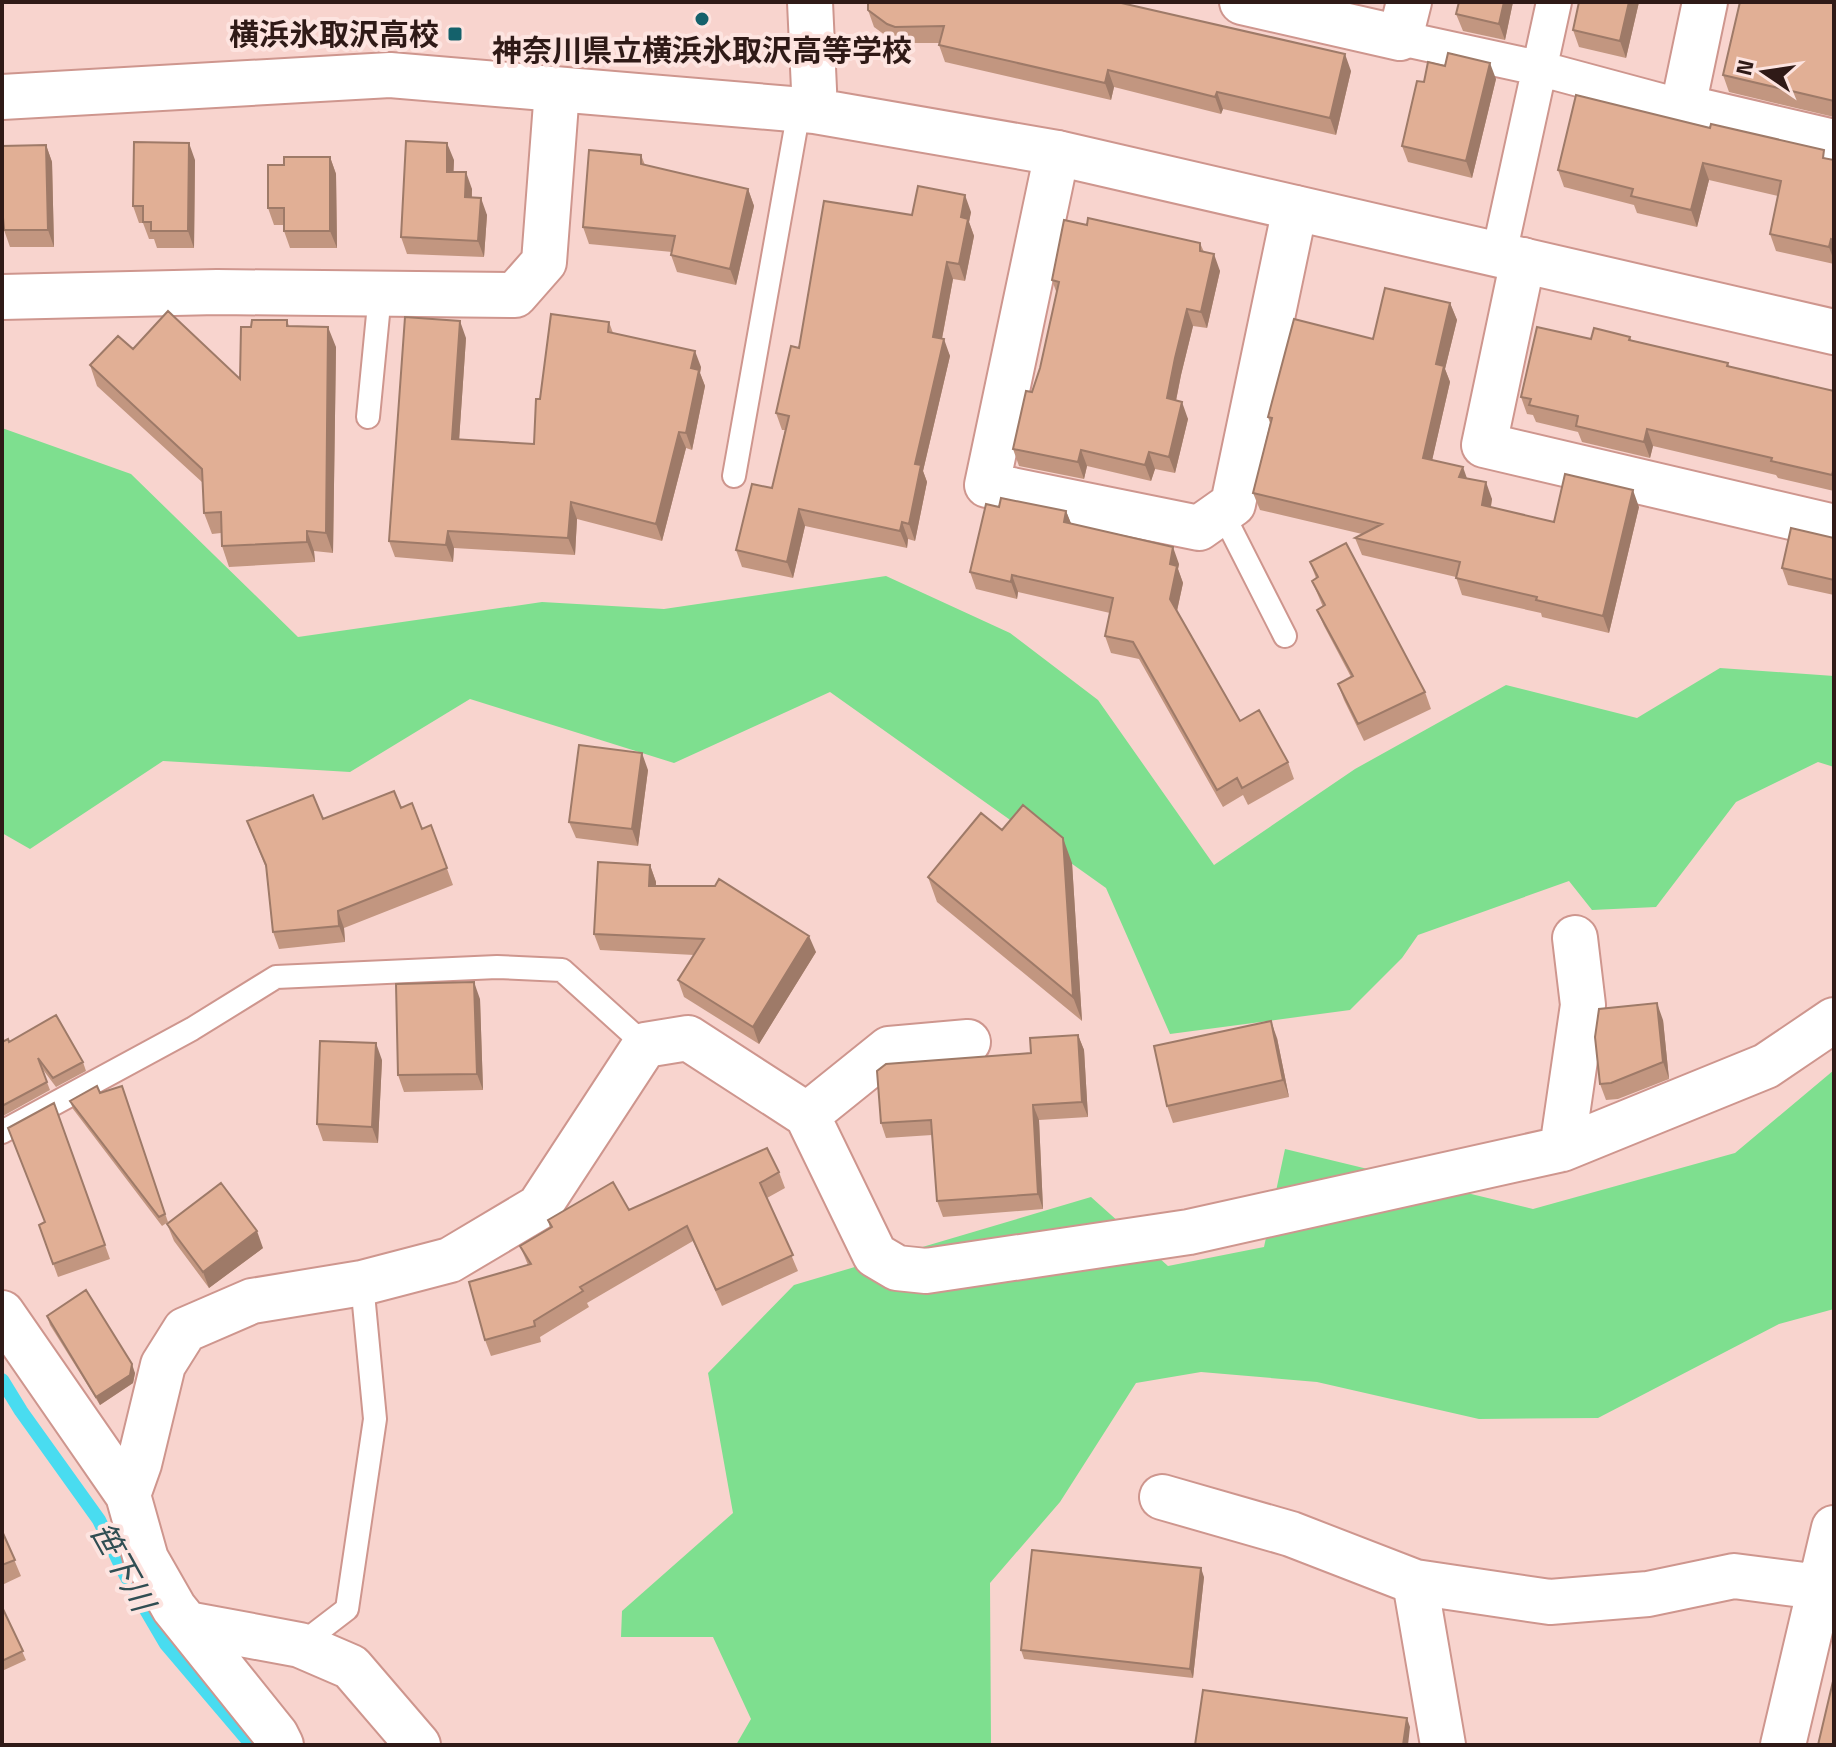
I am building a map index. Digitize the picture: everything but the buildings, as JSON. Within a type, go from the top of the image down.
[{"type":"street","points":[[807,110],[810,2]]},
{"type":"street","points":[[1242,2],[1404,20],[1538,68],[1683,107],[1834,142]]},
{"type":"street","points":[[1554,2],[1538,68],[1484,445],[1834,527]]},
{"type":"street","points":[[1683,107],[1705,2]]},
{"type":"street","points":[[2,97],[390,75],[807,110],[1057,153],[1834,332]]},
{"type":"street","points":[[2,297],[217,292],[515,295],[544,262],[557,90]]},
{"type":"street","points":[[1057,153],[987,485],[1199,528],[1233,504],[1295,208]]},
{"type":"street","points":[[1562,1149],[1583,1005],[1575,938]]},
{"type":"street","points":[[128,1495],[139,1464],[163,1365],[185,1330],[252,1301],[362,1283],[450,1260],[539,1207],[645,1045],[688,1038],[807,1115],[875,1255],[897,1268],[926,1271],[1189,1232],[1562,1149],[1766,1066],[1834,1020]]},
{"type":"street","points":[[807,1115],[889,1049],[968,1042]]},
{"type":"street","points":[[2,1313],[128,1495],[146,1559],[174,1608],[281,1745]]},
{"type":"street","points":[[1162,1497],[1291,1534],[1415,1582],[1550,1602],[1648,1594],[1734,1576],[1827,1587]]},
{"type":"street","points":[[1783,1745],[1827,1587],[1834,1528]]},
{"type":"street","points":[[1415,1582],[1443,1745]]},
{"type":"street","points":[[188,1624],[300,1645],[351,1667],[418,1745]]},
{"type":"lane","points":[[734,476],[807,110]]},
{"type":"lane","points":[[368,417],[380,294]]},
{"type":"lane","points":[[1222,512],[1285,636]]},
{"type":"lane","points":[[2,1132],[192,1029],[276,977],[497,967],[562,970],[645,1045]]},
{"type":"lane","points":[[300,1645],[347,1609],[375,1419],[362,1283]]},
{"type":"green space","points":[[2,428],[131,474],[298,637],[542,602],[664,609],[886,576],[1010,633],[1098,700],[1214,865],[1355,769],[1506,685],[1637,718],[1720,668],[1834,676],[1834,767],[1818,762],[1736,802],[1656,907],[1592,910],[1569,881],[1418,935],[1402,958],[1350,1010],[1170,1034],[1106,888],[830,692],[674,763],[470,699],[350,772],[163,761],[30,849],[2,833]]},
{"type":"green space","points":[[1834,1070],[1834,1309],[1779,1324],[1598,1418],[1479,1419],[1317,1382],[1201,1372],[1136,1383],[1060,1502],[990,1583],[991,1745],[736,1745],[751,1719],[713,1637],[621,1637],[622,1611],[733,1513],[708,1373],[794,1285],[1091,1197],[1168,1266],[1264,1247],[1285,1149],[1533,1209],[1735,1153]]},
{"type":"waterway","name":"笹下川","points":[[2,1380],[99,1520],[125,1574],[166,1644],[252,1745]]},
{"type":"place","name":"神奈川県立横浜氷取沢高等学校","points":[[702,19]]},
{"type":"place","name":"横浜氷取沢高校","points":[[455,34]]}]
